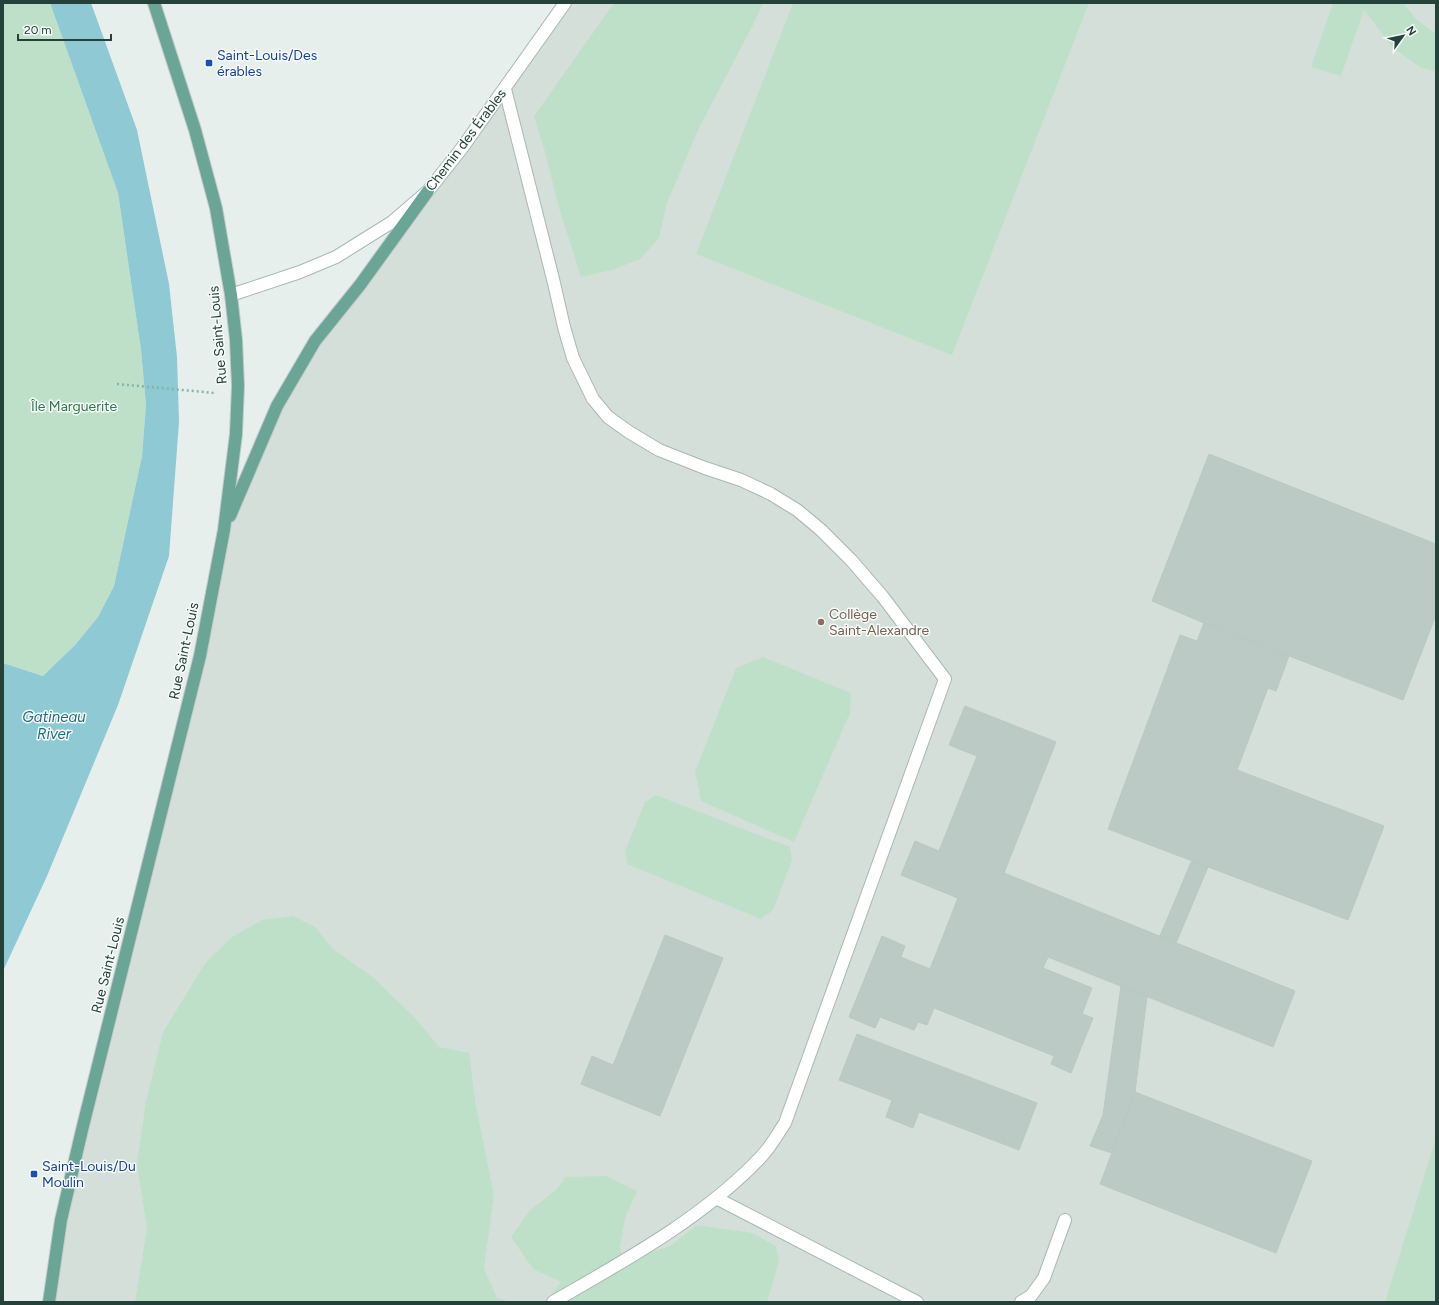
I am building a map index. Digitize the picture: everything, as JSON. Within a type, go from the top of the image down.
[{"type":"main road","name":"Rue Saint-Louis","points":[[49,1302],[61,1220],[200,656],[224,530],[236,434],[236,340],[231,295],[214,201],[195,130],[154,3]]},
{"type":"main road","points":[[224,530],[277,406],[316,341],[360,285],[428,191]]},
{"type":"street","name":"Chemin des Érables","points":[[231,295],[300,272],[336,257],[392,222],[428,191],[462,148],[565,3]]},
{"type":"street","points":[[505,88],[564,327],[574,358],[593,399],[608,417],[659,450],[741,480],[771,494],[797,510],[821,530],[851,560],[883,597],[944,679],[785,1123],[761,1157],[716,1198],[672,1231],[623,1262],[553,1302]]},
{"type":"street","points":[[716,1198],[917,1302]]},
{"type":"street","points":[[1021,1302],[1031,1296],[1044,1278],[1065,1220]]},
{"type":"path","points":[[117,384],[178,391],[237,395]]},
{"type":"shaded area","name":"Collège Saint-Alexandre","points":[[565,3],[1436,3],[1436,1302],[49,1302],[61,1220],[224,530],[277,406],[315,341]]},
{"type":"green space","name":"Île Marguerite","points":[[3,3],[50,3],[118,193],[141,350],[146,405],[142,456],[114,586],[98,617],[75,645],[43,676],[3,663]]},
{"type":"green space","points":[[614,3],[763,3],[699,128],[667,203],[659,238],[640,259],[612,270],[581,277],[559,208],[534,116]]},
{"type":"green space","points":[[793,3],[1089,3],[952,355],[696,254]]},
{"type":"green space","points":[[1333,3],[1403,3],[1416,19],[1436,34],[1436,72],[1420,67],[1393,48],[1364,10],[1341,76],[1311,67]]},
{"type":"green space","points":[[763,657],[851,693],[850,713],[794,842],[701,801],[695,772],[736,668]]},
{"type":"green space","points":[[656,795],[790,847],[792,860],[773,910],[761,919],[627,864],[625,851],[645,802]]},
{"type":"green space","points":[[293,916],[315,927],[333,949],[375,979],[415,1018],[439,1047],[469,1053],[476,1106],[494,1195],[484,1268],[497,1298],[512,1302],[135,1302],[147,1228],[137,1165],[146,1101],[163,1032],[206,962],[232,937],[262,920]]},
{"type":"green space","points":[[1436,1138],[1436,1302],[1385,1302]]},
{"type":"green space","points":[[606,1176],[637,1191],[625,1218],[620,1247],[623,1261],[670,1246],[697,1225],[752,1233],[776,1246],[779,1262],[767,1302],[546,1302],[561,1282],[533,1269],[511,1237],[530,1210],[555,1191],[566,1177]]},
{"type":"water","name":"Gatineau River","points":[[50,3],[91,3],[137,130],[169,284],[177,357],[179,422],[169,556],[118,705],[47,876],[3,971],[3,663],[43,676],[75,645],[98,617],[114,586],[142,456],[146,405],[141,350],[118,193]]},
{"type":"building","points":[[1209,454],[1436,544],[1436,615],[1403,700],[1204,623],[1152,601]]},
{"type":"building","points":[[1204,623],[1289,656],[1276,691],[1268,688],[1237,770],[1384,826],[1348,920],[1108,829],[1180,635],[1197,641]]},
{"type":"building","points":[[965,706],[1056,742],[1004,873],[1295,991],[1273,1047],[1048,957],[1043,968],[1092,988],[1082,1014],[1093,1018],[1071,1073],[1051,1064],[1054,1056],[934,1008],[927,1025],[918,1022],[914,1030],[880,1017],[875,1028],[849,1017],[882,936],[905,946],[901,957],[930,969],[958,898],[901,875],[915,841],[939,851],[977,756],[949,745]]},
{"type":"building","points":[[1192,860],[1208,867],[1176,943],[1160,936]]},
{"type":"building","points":[[665,935],[723,958],[660,1116],[581,1084],[592,1056],[613,1065]]},
{"type":"building","points":[[1121,986],[1147,997],[1135,1092],[1112,1153],[1090,1146],[1103,1115]]},
{"type":"building","points":[[857,1034],[1037,1103],[1019,1150],[919,1112],[913,1128],[886,1117],[892,1100],[839,1080]]},
{"type":"building","points":[[1135,1092],[1312,1161],[1276,1253],[1100,1184]]},
{"type":"place","name":"Saint-Louis/Des érables","points":[[209,63]]},
{"type":"place","name":"Collège Saint-Alexandre","points":[[821,622]]},
{"type":"place","name":"Saint-Louis/Du Moulin","points":[[34,1174]]}]
